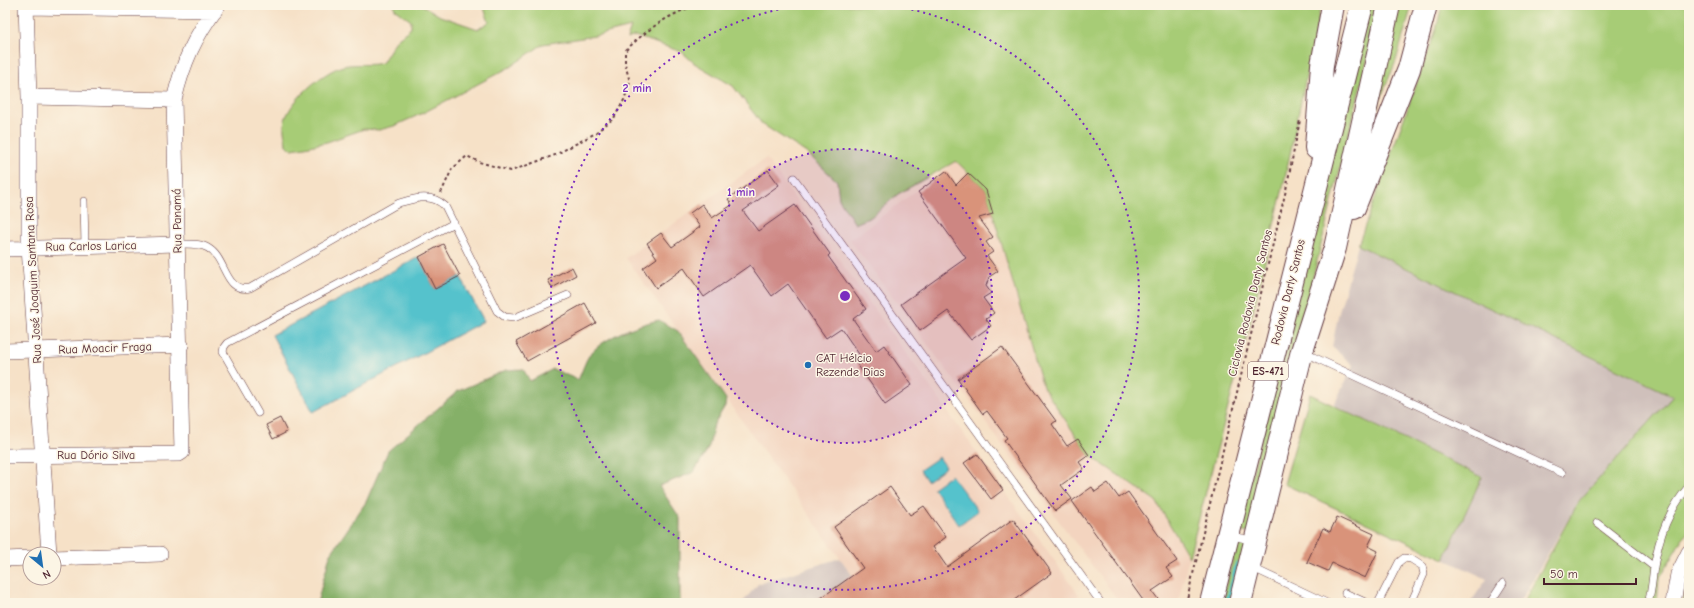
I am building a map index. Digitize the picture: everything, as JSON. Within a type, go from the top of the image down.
[{"type":"main road","points":[[1314,191],[1319,94],[1333,5]]},
{"type":"main road","name":"Rodovia Darly Santos","points":[[1211,603],[1362,5]]},
{"type":"main road","name":"ES-471","points":[[1240,603],[1302,352],[1335,248],[1389,5]]},
{"type":"main road","points":[[1335,248],[1361,193],[1409,69],[1426,5]]},
{"type":"street","points":[[26,6],[217,7]]},
{"type":"street","name":"Rua José Joaquim Santana Rosa","points":[[26,6],[29,247],[49,546]]},
{"type":"street","name":"Rua Panamá","points":[[183,449],[174,100],[181,72],[192,44],[217,7]]},
{"type":"street","points":[[28,98],[174,100]]},
{"type":"street","name":"Rua Carlos Larica","points":[[5,249],[29,247],[177,244]]},
{"type":"street","name":"Rua Moacir Fraga","points":[[5,351],[180,345]]},
{"type":"street","name":"Rua Dório Silva","points":[[5,456],[179,454],[183,449]]},
{"type":"street","points":[[1674,603],[1678,574],[1689,552]]},
{"type":"street","points":[[62,558],[160,554]]},
{"type":"street","points":[[5,559],[22,558]]},
{"type":"lane","points":[[794,178],[1101,603]]},
{"type":"lane","points":[[177,244],[207,247],[215,253],[233,285],[244,289],[250,288],[400,203],[416,198],[428,197],[438,200],[445,206],[496,311],[505,317],[514,318],[568,295]]},
{"type":"lane","points":[[84,201],[84,246]]},
{"type":"lane","points":[[258,413],[223,352],[227,343],[454,223]]},
{"type":"lane","points":[[1302,352],[1562,473]]},
{"type":"lane","points":[[1648,603],[1651,594],[1654,567],[1665,522],[1678,500],[1689,486]]},
{"type":"lane","points":[[1597,523],[1654,567]]},
{"type":"lane","points":[[1228,535],[1255,541]]},
{"type":"lane","points":[[1378,603],[1399,562],[1404,558],[1411,559],[1422,566],[1424,574],[1411,603]]},
{"type":"lane","points":[[1249,566],[1327,603]]},
{"type":"lane","points":[[1490,603],[1503,583]]},
{"type":"lane","points":[[1346,593],[1368,603]]},
{"type":"path","points":[[438,200],[452,169],[467,156],[479,162],[511,170],[555,155],[594,134],[614,118],[624,100],[630,82],[625,64],[625,50],[647,30],[684,9],[696,5]]},
{"type":"path","name":"Ciclovia Rodovia Darly Santos","points":[[1186,603],[1286,190],[1301,116]]},
{"type":"shaded area","name":"CAT Hélcio Rezende Dias","points":[[766,158],[1079,595],[1075,598],[1078,603],[872,603],[626,258]]},
{"type":"shaded area","points":[[956,161],[986,190],[1043,387],[1089,455],[1156,501],[1189,557],[1178,603],[1120,603],[850,240]]},
{"type":"shaded area","points":[[1358,245],[1674,396],[1579,501],[1519,603],[1470,603],[1487,579],[1444,559],[1482,477],[1334,405],[1353,365],[1332,347],[1338,316]]},
{"type":"shaded area","points":[[840,558],[872,603],[742,603],[758,584]]},
{"type":"green space","points":[[394,5],[422,5],[440,16],[478,29],[489,22],[484,8],[487,5],[1321,5],[1283,188],[1248,331],[1189,557],[1156,501],[1089,455],[1043,387],[986,190],[956,161],[898,194],[871,217],[855,224],[839,199],[837,181],[808,154],[762,124],[733,86],[694,63],[682,52],[635,36],[627,39],[631,27],[595,36],[543,44],[510,67],[423,113],[394,126],[379,130],[364,129],[327,142],[305,147],[292,149],[286,145],[284,128],[286,117],[291,108],[306,90],[334,69],[343,66],[382,63],[397,39],[411,28],[411,21],[395,9]]},
{"type":"green space","points":[[1369,5],[1381,5],[1249,533],[1238,531]]},
{"type":"green space","points":[[1400,5],[1412,5],[1396,61],[1370,124]]},
{"type":"green space","points":[[1442,5],[1689,5],[1689,531],[1682,539],[1659,579],[1657,603],[1523,603],[1579,501],[1673,396],[1358,245],[1436,30]]},
{"type":"green space","points":[[659,320],[678,331],[726,399],[725,406],[714,424],[709,447],[694,472],[659,486],[680,518],[680,603],[317,603],[330,555],[366,502],[388,451],[458,391],[506,370],[523,369],[530,381],[553,369],[578,380],[590,354],[604,342],[631,328]]},
{"type":"green space","points":[[1310,394],[1482,477],[1444,559],[1284,484]]},
{"type":"green space","points":[[1241,544],[1247,545],[1232,603],[1221,603],[1236,546]]},
{"type":"green space","points":[[1689,567],[1689,603],[1682,603]]},
{"type":"water","points":[[419,257],[435,289],[460,276],[484,321],[313,412],[272,335]]},
{"type":"water","points":[[939,457],[946,467],[927,481],[920,470]]},
{"type":"water","points":[[951,475],[978,511],[959,525],[933,488]]},
{"type":"building","points":[[768,170],[779,185],[743,211],[758,231],[795,205],[830,254],[828,256],[866,309],[853,319],[876,351],[884,345],[912,385],[885,404],[857,364],[863,360],[841,328],[826,338],[788,284],[772,296],[750,265],[704,297],[684,268],[656,288],[643,268],[657,258],[647,243],[661,233],[672,247],[700,227],[690,213],[702,204],[712,218],[732,205],[728,199]]},
{"type":"building","points":[[946,171],[956,185],[968,173],[986,190],[993,214],[979,218],[993,237],[986,242],[993,252],[987,256],[998,271],[989,277],[986,286],[991,293],[983,298],[994,313],[986,319],[991,326],[971,340],[948,311],[920,331],[901,304],[966,258],[918,192]]},
{"type":"building","points":[[443,244],[460,276],[435,289],[419,257]]},
{"type":"building","points":[[572,267],[576,275],[552,288],[548,280]]},
{"type":"building","points":[[585,303],[596,323],[527,361],[516,342]]},
{"type":"building","points":[[1002,347],[1056,421],[1052,424],[1067,446],[1078,439],[1089,455],[1079,462],[1084,469],[1061,485],[1072,499],[1055,511],[1004,440],[1007,438],[987,411],[983,414],[958,379]]},
{"type":"building","points":[[280,418],[287,432],[273,439],[266,425]]},
{"type":"building","points":[[977,454],[1003,490],[991,499],[964,463]]},
{"type":"building","points":[[1108,483],[1119,498],[1128,492],[1177,561],[1166,568],[1173,577],[1152,591],[1161,603],[1145,603],[1072,501],[1092,487],[1095,492]]},
{"type":"building","points":[[890,487],[910,515],[924,506],[946,537],[933,547],[947,567],[1013,519],[1052,573],[1010,603],[814,603],[863,568],[834,527]]},
{"type":"building","points":[[1337,517],[1374,534],[1368,546],[1378,551],[1365,578],[1332,563],[1328,571],[1307,562],[1323,528],[1330,532]]},
{"type":"waterway","points":[[1227,603],[1237,563]]},
{"type":"place","name":"CAT Hélcio Rezende Dias","points":[[808,365]]}]
